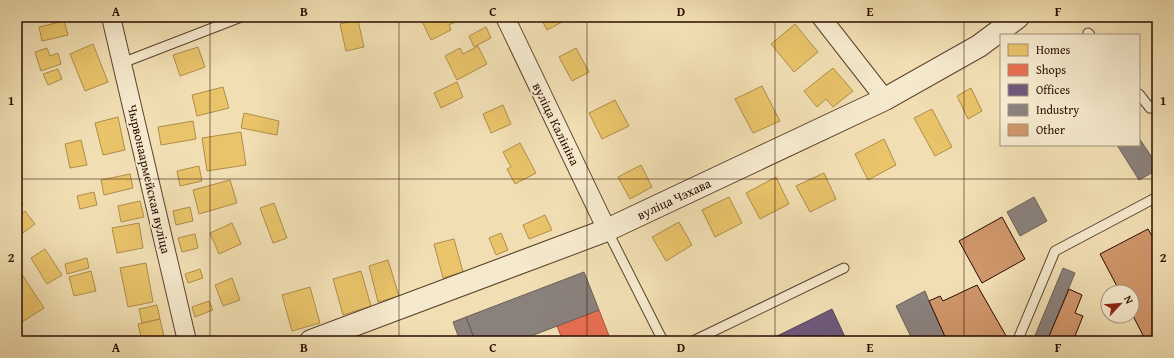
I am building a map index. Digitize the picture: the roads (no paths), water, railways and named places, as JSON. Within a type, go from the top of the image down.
[{"type":"street","name":"Чырвонаармейская вуліца","points":[[111,17],[187,341]]},
{"type":"street","name":"вуліца Калініна","points":[[505,17],[607,230]]},
{"type":"street","points":[[821,17],[885,99]]},
{"type":"street","name":"вуліца Чэхава","points":[[312,341],[607,230],[885,99],[979,46],[1018,17]]},
{"type":"lane","points":[[122,63],[240,17]]},
{"type":"lane","points":[[1140,95],[1150,108],[1157,104]]},
{"type":"lane","points":[[1019,337],[1055,251],[1156,200]]},
{"type":"lane","points":[[607,230],[663,341]]},
{"type":"lane","points":[[693,341],[844,268]]}]
